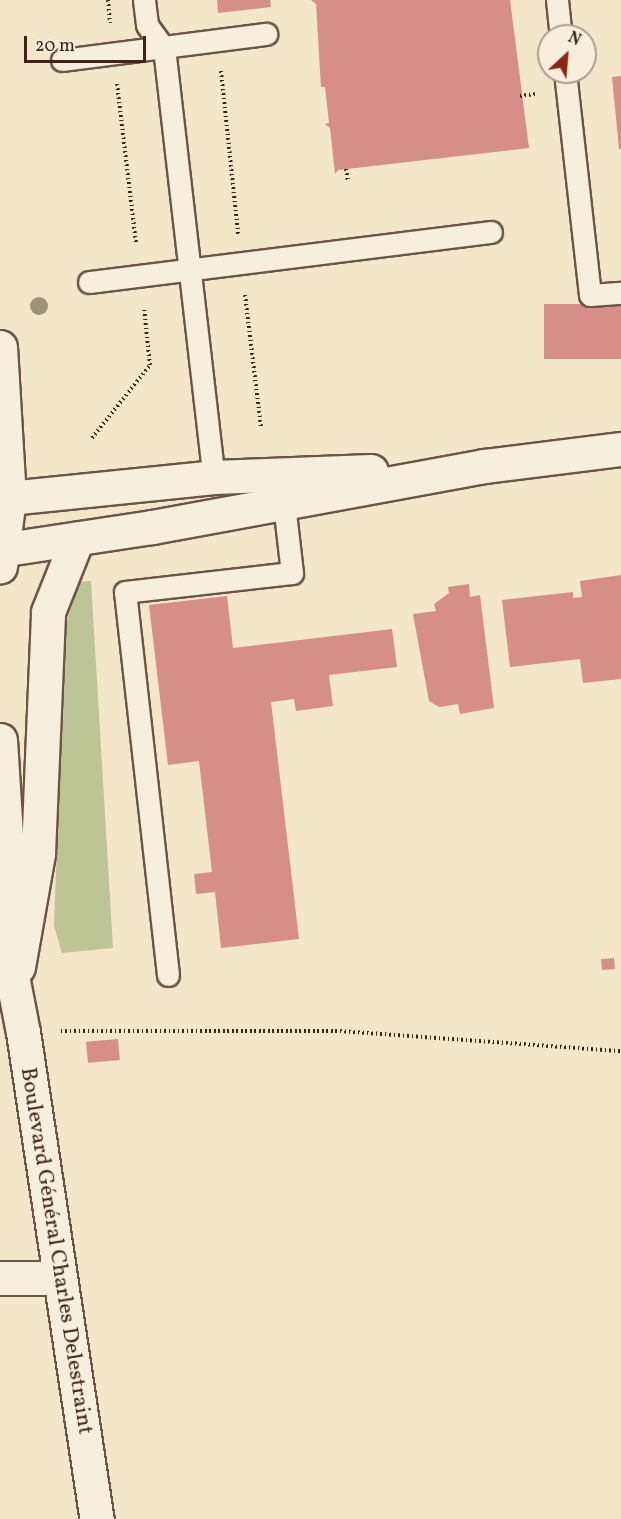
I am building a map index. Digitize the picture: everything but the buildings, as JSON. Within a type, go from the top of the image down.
[{"type":"street","points":[[0,347],[4,499],[0,555],[77,539],[284,504],[484,466],[621,449]]},
{"type":"street","points":[[4,499],[214,477],[484,466]]},
{"type":"street","name":"Boulevard Général Charles Delestraint","points":[[15,984],[38,853],[48,612],[77,539]]},
{"type":"street","name":"Boulevard Général Charles Delestraint","points":[[0,740],[15,984]]},
{"type":"street","name":"Boulevard Général Charles Delestraint","points":[[0,914],[23,1032],[97,1519]]},
{"type":"street","points":[[0,1278],[60,1278]]},
{"type":"lane","points":[[144,0],[147,25],[164,48],[214,477]]},
{"type":"lane","points":[[557,0],[560,24]]},
{"type":"lane","points":[[62,60],[266,34]]},
{"type":"lane","points":[[567,84],[590,296],[621,293]]},
{"type":"lane","points":[[89,282],[491,232]]},
{"type":"lane","points":[[168,975],[125,592],[292,573],[284,504]]},
{"type":"path","points":[[108,0],[110,29],[147,25]]},
{"type":"path","points":[[218,40],[261,428]]},
{"type":"path","points":[[92,438],[150,364],[113,53]]},
{"type":"path","points":[[520,96],[542,93]]},
{"type":"path","points":[[346,169],[348,182]]},
{"type":"path","points":[[23,1032],[340,1031],[621,1051]]},
{"type":"green space","points":[[91,581],[113,948],[62,953],[54,926],[65,626],[80,582]]}]
